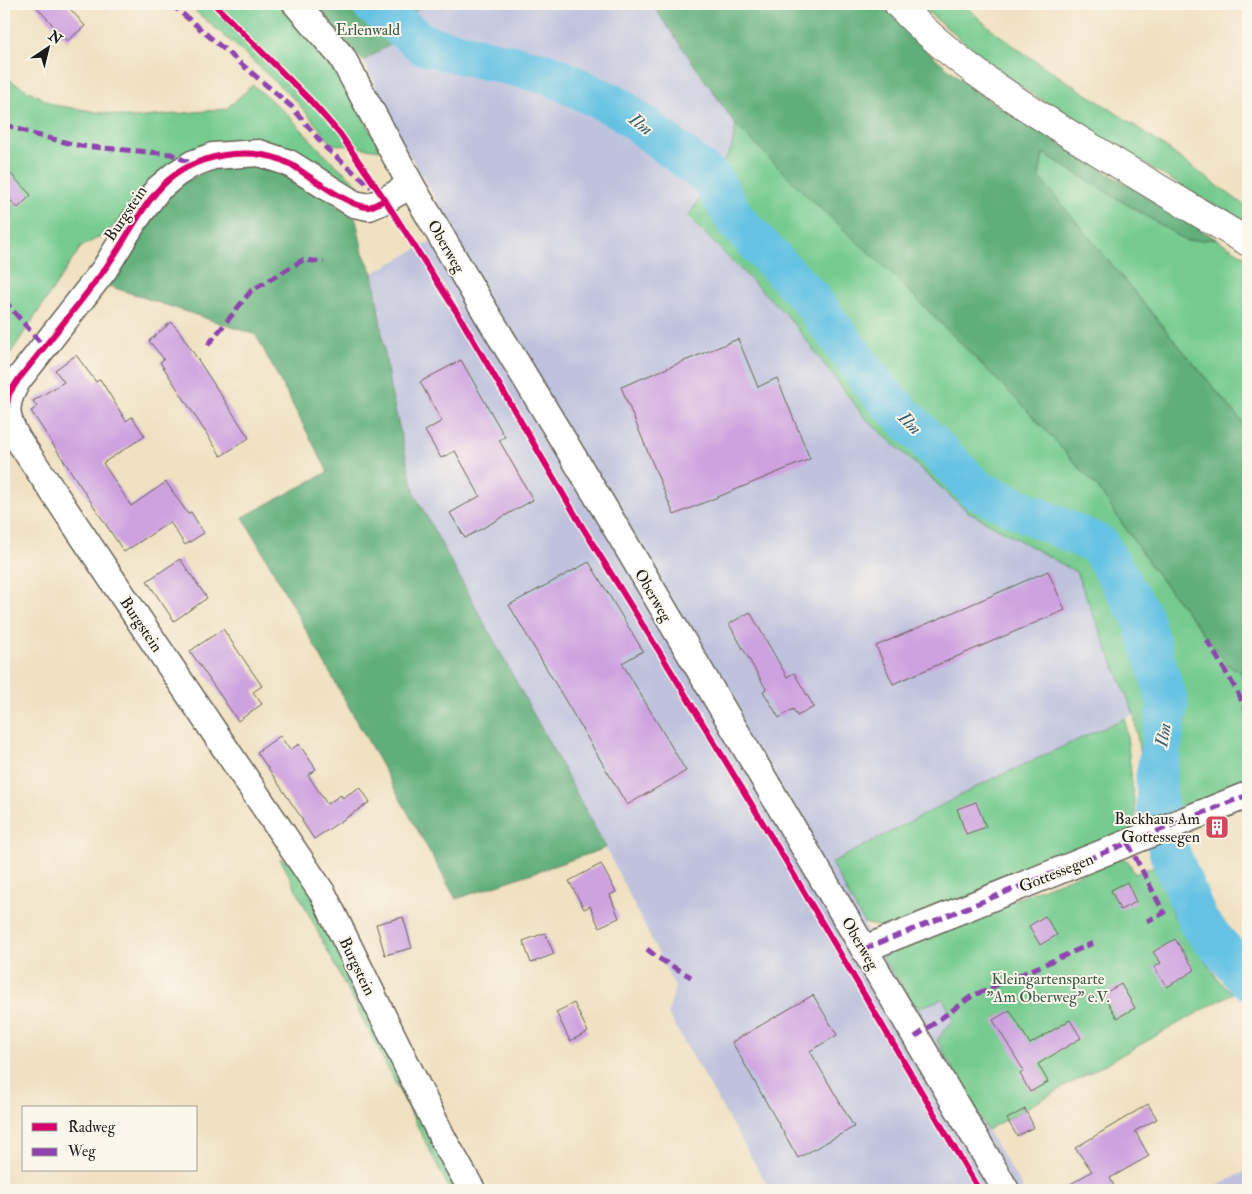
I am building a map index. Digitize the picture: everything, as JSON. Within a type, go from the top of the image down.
[{"type":"main road","points":[[898,4],[918,25],[967,66],[1035,114],[1248,242]]},
{"type":"street","name":"Oberweg","points":[[296,4],[342,56],[411,184],[1006,1190]]},
{"type":"street","name":"Burgstein","points":[[411,184],[386,200],[369,207],[354,204],[289,163],[260,153],[213,156],[192,164],[158,189],[135,220],[104,270],[18,380],[9,394],[6,409],[9,424],[17,438],[323,894],[443,1139],[472,1190]]},
{"type":"street","name":"Gottessegen","points":[[864,949],[1190,817],[1248,796]]},
{"type":"shaded area","points":[[421,4],[652,4],[736,125],[731,150],[688,218],[790,319],[865,418],[967,511],[1076,572],[1134,714],[984,783],[831,863],[882,957],[917,1008],[943,999],[954,1019],[937,1040],[987,1130],[1024,1190],[770,1190],[668,1014],[675,987],[606,848],[415,495],[390,388],[373,273],[453,229],[375,95],[374,82],[363,61],[391,44]]},
{"type":"shaded area","points":[[1248,1170],[1248,1190],[1209,1190]]},
{"type":"green space","points":[[187,4],[279,4],[312,35],[341,77],[381,150],[332,144],[298,103],[241,50]]},
{"type":"green space","name":"Erlenwald","points":[[308,4],[421,4],[391,44],[363,61]]},
{"type":"green space","points":[[652,4],[882,4],[927,51],[979,94],[1216,239],[1187,241],[1043,153],[1039,177],[1248,429],[1248,676],[1229,666],[1153,569],[1098,488],[1027,410],[889,271],[802,191],[736,125]]},
{"type":"green space","points":[[918,4],[963,4],[1022,52],[1128,121],[1248,208],[1248,225],[1099,137],[1008,78]]},
{"type":"green space","points":[[4,77],[54,105],[134,118],[226,109],[253,85],[288,115],[327,157],[359,185],[347,190],[265,145],[233,141],[189,155],[133,204],[107,233],[81,247],[4,363]]},
{"type":"green space","points":[[736,125],[802,191],[889,271],[1027,410],[1098,488],[1153,569],[1229,666],[1248,676],[1248,781],[1228,792],[1170,816],[1171,793],[1169,809],[1149,821],[1134,714],[1076,572],[967,511],[865,418],[790,319],[688,217],[731,150]]},
{"type":"green space","points":[[1043,153],[1187,241],[1216,239],[1248,258],[1248,429],[1039,177]]},
{"type":"green space","points":[[235,159],[276,166],[311,187],[356,219],[363,253],[373,273],[390,388],[415,495],[606,848],[456,899],[243,517],[328,472],[256,335],[103,284],[175,186]]},
{"type":"green space","points":[[1125,718],[1137,829],[889,929],[864,923],[831,863],[984,783]]},
{"type":"green space","points":[[280,858],[299,867],[463,1190],[450,1190]]},
{"type":"green space","name":"Kleingartensparte \"Am Oberweg\" e.V.","points":[[1121,858],[1128,861],[1135,874],[1156,865],[1174,917],[1220,982],[1233,993],[987,1130],[937,1040],[954,1019],[943,999],[917,1008],[882,957],[887,949]]},
{"type":"building","points":[[34,4],[66,4],[85,26],[67,41]]},
{"type":"building","points":[[4,167],[31,195],[18,208],[4,194]]},
{"type":"building","points":[[171,322],[180,332],[249,438],[221,456],[160,362],[164,359],[149,341]]},
{"type":"building","points":[[738,339],[758,387],[777,378],[810,459],[674,515],[621,387]]},
{"type":"building","points":[[76,355],[96,382],[100,379],[126,421],[132,417],[145,436],[103,463],[131,506],[166,482],[188,514],[191,512],[204,533],[185,545],[170,522],[124,552],[31,411],[37,407],[33,401],[64,382],[55,370]]},
{"type":"building","points":[[461,360],[505,437],[499,440],[533,500],[465,538],[450,513],[480,496],[455,451],[441,458],[425,431],[442,421],[420,382]]},
{"type":"building","points":[[180,559],[207,598],[174,621],[147,581]]},
{"type":"building","points":[[589,562],[643,651],[622,663],[686,771],[627,805],[509,605]]},
{"type":"building","points":[[1048,571],[1065,610],[893,684],[876,646]]},
{"type":"building","points":[[750,612],[787,677],[794,673],[814,707],[797,716],[793,709],[779,718],[763,691],[766,689],[729,624]]},
{"type":"building","points":[[223,629],[262,686],[253,692],[262,704],[238,721],[190,651]]},
{"type":"building","points":[[280,736],[290,750],[299,744],[316,769],[308,775],[327,804],[341,795],[342,798],[360,787],[370,802],[314,839],[257,752]]},
{"type":"building","points":[[976,802],[986,827],[966,834],[957,809]]},
{"type":"building","points":[[601,864],[616,892],[610,895],[619,918],[599,927],[590,906],[584,909],[569,881]]},
{"type":"building","points":[[1127,882],[1136,902],[1120,910],[1111,890]]},
{"type":"building","points":[[1045,916],[1057,935],[1040,945],[1029,926]]},
{"type":"building","points":[[403,917],[412,948],[385,955],[376,924]]},
{"type":"building","points":[[545,933],[554,954],[531,963],[523,941]]},
{"type":"building","points":[[1175,939],[1195,970],[1167,987],[1154,967],[1161,963],[1153,952]]},
{"type":"building","points":[[1121,984],[1135,1008],[1117,1018],[1103,994]]},
{"type":"building","points":[[813,995],[837,1035],[810,1051],[854,1127],[798,1158],[732,1042]]},
{"type":"building","points":[[574,1003],[588,1032],[570,1041],[556,1012]]},
{"type":"building","points":[[1010,1010],[1030,1044],[1070,1020],[1081,1038],[1038,1064],[1048,1082],[1030,1092],[1020,1074],[1024,1071],[993,1020]]},
{"type":"building","points":[[1148,1104],[1157,1119],[1135,1131],[1149,1156],[1110,1178],[1116,1190],[1061,1190],[1092,1171],[1075,1148]]},
{"type":"building","points":[[1025,1109],[1034,1127],[1017,1136],[1007,1119]]},
{"type":"waterway","name":"Ilm","points":[[372,4],[424,45],[549,74],[621,109],[712,179],[736,221],[810,298],[879,391],[977,490],[1099,545],[1142,617],[1168,704],[1156,777],[1157,808],[1170,854],[1199,923],[1248,979]]},
{"type":"marked path","points":[[171,4],[292,107],[326,148],[371,187]]},
{"type":"marked path","points":[[4,124],[36,135],[81,146],[171,154],[192,164]]},
{"type":"marked path","points":[[208,345],[251,291],[303,260],[324,262]]},
{"type":"marked path","points":[[4,300],[44,347]]},
{"type":"marked path","points":[[1207,640],[1248,713]]},
{"type":"marked path","points":[[864,949],[1248,796]]},
{"type":"marked path","points":[[1128,843],[1164,913],[1147,921]]},
{"type":"marked path","points":[[915,1037],[972,996],[1093,943]]},
{"type":"marked path","points":[[647,949],[658,958],[691,977]]},
{"type":"cycle path","points":[[214,4],[309,99],[340,134],[385,200],[461,319],[580,523],[787,863],[979,1190]]},
{"type":"cycle path","points":[[4,409],[6,409],[9,394],[18,380],[102,273],[153,196],[185,168],[206,159],[233,154],[249,153],[264,155],[292,165],[330,190],[360,206],[370,207],[385,200]]},
{"type":"place","name":"Backhaus Am Gottessegen","points":[[1217,827]]}]
